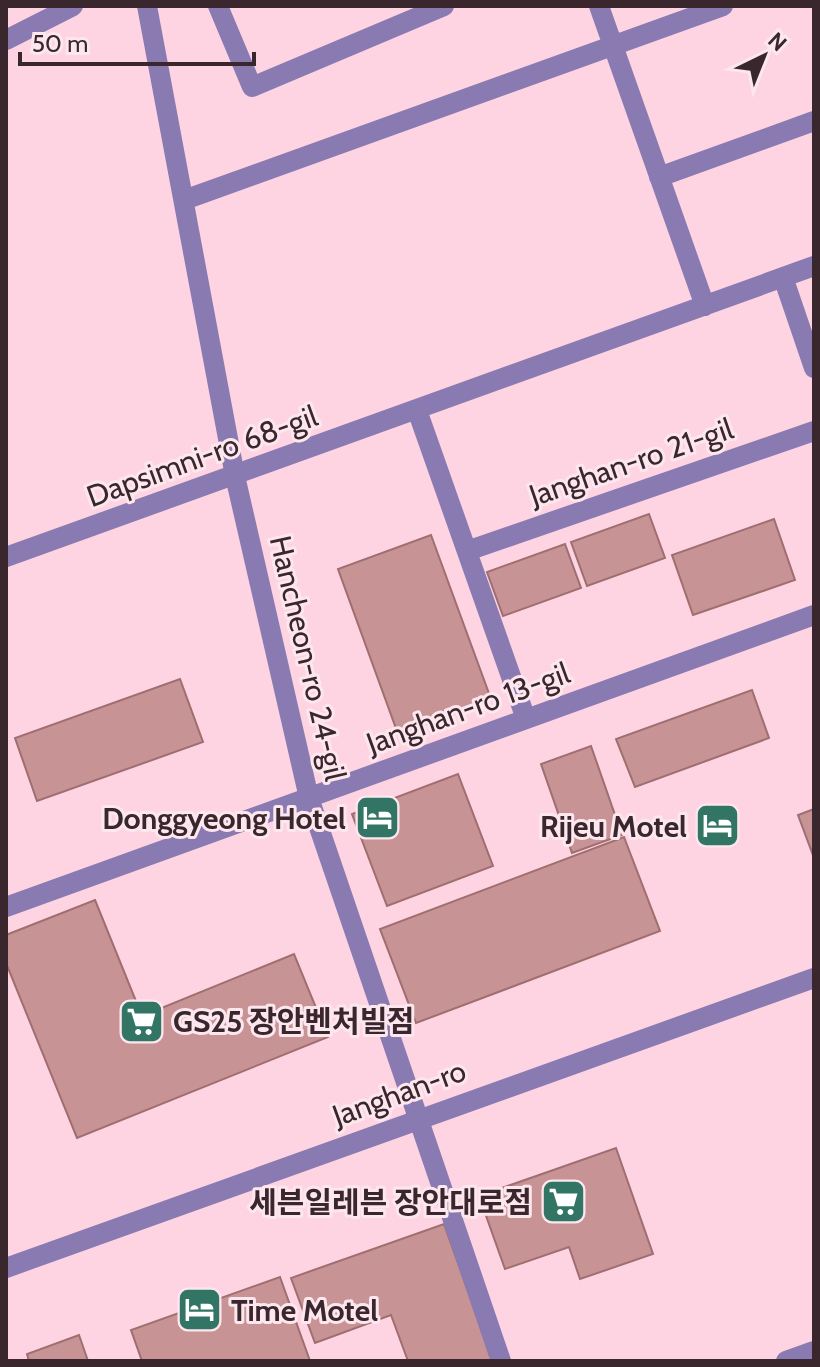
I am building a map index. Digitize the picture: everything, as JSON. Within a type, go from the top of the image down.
[{"type":"street","points":[[6,40],[73,6]]},
{"type":"street","name":"Hancheon-ro 24-gil","points":[[147,6],[235,476],[309,798],[501,1361]]},
{"type":"street","points":[[218,6],[252,87],[444,6]]},
{"type":"street","points":[[599,6],[705,306]]},
{"type":"street","points":[[184,200],[723,6]]},
{"type":"street","points":[[659,177],[814,121]]},
{"type":"street","name":"Dapsimni-ro 68-gil","points":[[6,557],[814,266]]},
{"type":"street","points":[[783,277],[814,368]]},
{"type":"street","points":[[417,410],[526,719]]},
{"type":"street","name":"Janghan-ro 21-gil","points":[[467,551],[814,431]]},
{"type":"street","name":"Janghan-ro 13-gil","points":[[6,907],[814,615]]},
{"type":"street","name":"Janghan-ro","points":[[6,1268],[814,978]]},
{"type":"street","points":[[786,1361],[814,1351]]},
{"type":"building","points":[[649,514],[665,558],[587,586],[571,542]]},
{"type":"building","points":[[774,519],[795,580],[693,615],[672,555]]},
{"type":"building","points":[[431,535],[491,699],[398,734],[338,569]]},
{"type":"building","points":[[565,544],[581,588],[503,616],[487,572]]},
{"type":"building","points":[[180,679],[203,742],[37,801],[15,738]]},
{"type":"building","points":[[752,690],[769,738],[635,787],[616,739]]},
{"type":"building","points":[[591,746],[622,835],[572,853],[541,764]]},
{"type":"building","points":[[458,774],[493,866],[387,906],[352,814]]},
{"type":"building","points":[[814,809],[814,858],[798,815]]},
{"type":"building","points":[[624,837],[660,931],[416,1023],[380,929]]},
{"type":"building","points":[[95,900],[142,1016],[294,954],[328,1037],[77,1138],[6,963],[6,935]]},
{"type":"building","points":[[616,1148],[653,1254],[580,1279],[569,1247],[505,1269],[479,1196]]},
{"type":"building","points":[[444,1224],[493,1361],[408,1361],[391,1315],[315,1343],[291,1278]]},
{"type":"building","points":[[280,1277],[310,1361],[142,1361],[131,1330]]},
{"type":"building","points":[[79,1335],[88,1361],[29,1361],[27,1354]]},
{"type":"place","name":"Donggyeong Hotel","points":[[377,818]]},
{"type":"place","name":"Rijeu Motel","points":[[718,826]]},
{"type":"place","name":"GS25 장안벤처빌점","points":[[142,1021]]},
{"type":"place","name":"세븐일레븐 장안대로점","points":[[563,1202]]},
{"type":"place","name":"Time Motel","points":[[200,1310]]}]
